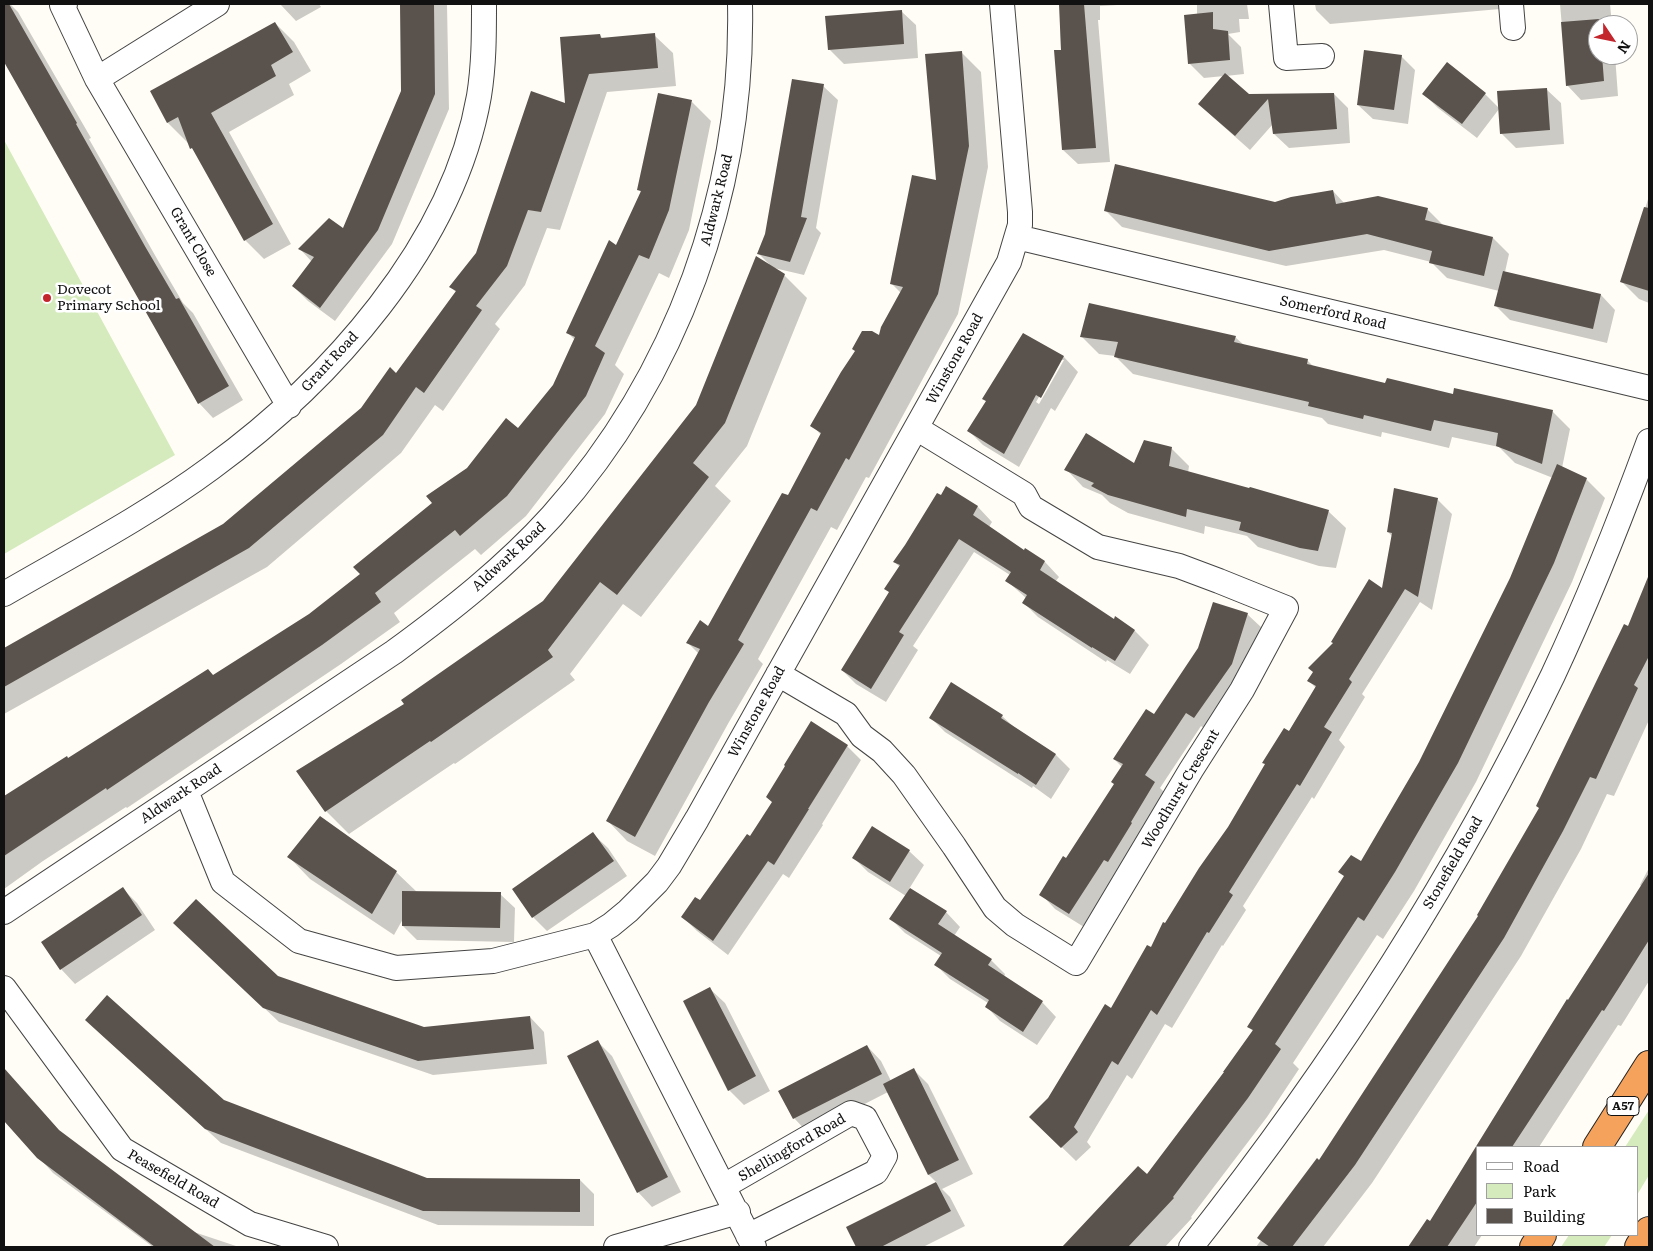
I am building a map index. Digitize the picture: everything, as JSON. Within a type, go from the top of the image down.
[{"type":"highway","name":"A57","points":[[1598,1146],[1649,1065]]},
{"type":"highway","points":[[1639,1247],[1649,1231]]},
{"type":"highway","points":[[1534,1247],[1541,1236]]},
{"type":"street","name":"Grant Close","points":[[65,4],[62,5],[98,79],[289,406]]},
{"type":"street","points":[[98,79],[217,4]]},
{"type":"street","name":"Grant Road","points":[[4,594],[131,521],[178,491],[231,453],[289,406],[344,349],[371,317],[404,271],[442,207],[457,172],[470,134],[479,97],[484,53],[484,4]]},
{"type":"street","name":"Aldwark Road","points":[[4,912],[394,652],[478,588],[552,516],[586,475],[612,439],[642,391],[678,322],[696,276],[712,226],[724,178],[733,128],[741,37],[740,4]]},
{"type":"street","name":"Winstone Road","points":[[186,791],[223,882],[299,940],[396,968],[493,961],[595,935],[628,911],[669,866],[697,819],[1009,262],[1020,225],[1020,212],[1002,4]]},
{"type":"street","points":[[1281,4],[1286,58],[1322,56]]},
{"type":"street","points":[[1511,4],[1513,28]]},
{"type":"street","name":"Somerford Road","points":[[1017,237],[1649,388]]},
{"type":"street","name":"Woodhurst Crescent","points":[[778,674],[846,714],[862,736],[882,751],[904,775],[996,908],[1015,925],[1076,963],[1191,770],[1242,690],[1286,608],[1219,580],[1179,566],[1098,547],[1031,507],[1024,494],[916,428]]},
{"type":"street","name":"Stonefield Road","points":[[1191,1247],[1292,1115],[1406,943],[1466,840],[1553,675],[1603,562],[1649,441]]},
{"type":"street","name":"Shellingford Road","points":[[595,935],[724,1186],[738,1212],[751,1242],[876,1172],[885,1156],[865,1118],[851,1113],[724,1186]]},
{"type":"street","name":"Peasefield Road","points":[[4,988],[122,1149],[250,1224],[326,1247]]},
{"type":"street","points":[[616,1247],[738,1212]]},
{"type":"green space","name":"Dovecot Primary School","points":[[4,140],[175,455],[4,554]]},
{"type":"green space","points":[[1649,1110],[1649,1175],[1638,1193],[1638,1146],[1626,1146]]},
{"type":"green space","points":[[1568,1236],[1611,1236],[1604,1247],[1561,1247]]},
{"type":"building","points":[[4,4],[9,4],[146,248],[176,299],[179,298],[229,386],[198,404],[4,62]]},
{"type":"building","points":[[400,4],[434,4],[435,94],[378,230],[320,308],[292,286],[314,257],[298,249],[329,218],[343,228],[401,91]]},
{"type":"building","points":[[1059,4],[1084,4],[1096,148],[1062,150],[1054,50],[1061,50]]},
{"type":"building","points":[[902,10],[904,44],[828,50],[825,16]]},
{"type":"building","points":[[1213,12],[1213,29],[1228,31],[1230,60],[1188,64],[1184,15]]},
{"type":"building","points":[[1588,20],[1588,65],[1603,65],[1604,81],[1566,86],[1561,22]]},
{"type":"building","points":[[275,22],[293,52],[271,65],[276,76],[211,113],[273,224],[244,241],[192,148],[190,149],[178,117],[167,123],[150,91]]},
{"type":"building","points":[[655,33],[658,68],[589,74],[541,212],[528,210],[507,266],[476,306],[482,310],[424,393],[416,387],[383,435],[249,548],[4,687],[4,648],[223,524],[361,408],[390,367],[396,373],[456,291],[449,287],[476,253],[531,91],[565,103],[560,37],[600,34],[601,38]]},
{"type":"building","points":[[1364,50],[1402,55],[1394,110],[1357,105]]},
{"type":"building","points":[[962,51],[969,146],[938,294],[849,460],[846,458],[817,511],[811,508],[738,640],[744,644],[709,702],[635,837],[606,821],[700,649],[686,643],[700,620],[708,626],[782,493],[788,495],[821,433],[810,426],[855,351],[852,349],[862,331],[872,331],[879,335],[881,327],[903,287],[890,284],[912,175],[936,180],[925,54]]},
{"type":"building","points":[[1447,62],[1486,93],[1462,124],[1422,94]]},
{"type":"building","points":[[1225,73],[1249,94],[1334,93],[1337,129],[1273,134],[1268,99],[1235,136],[1198,104]]},
{"type":"building","points":[[792,79],[824,84],[801,217],[807,218],[790,262],[757,254],[765,234]]},
{"type":"building","points":[[1547,88],[1550,130],[1500,134],[1497,91]]},
{"type":"building","points":[[658,93],[692,100],[669,210],[649,259],[639,255],[595,346],[605,353],[586,396],[507,496],[460,536],[455,530],[375,593],[381,602],[322,645],[107,790],[106,788],[4,856],[4,796],[67,756],[68,758],[208,669],[213,675],[309,614],[360,574],[353,567],[432,503],[426,496],[467,468],[506,418],[518,428],[553,385],[575,337],[566,333],[609,240],[616,245],[641,191],[637,190]]},
{"type":"building","points":[[1115,164],[1275,202],[1291,197],[1333,190],[1336,204],[1378,196],[1428,208],[1425,220],[1493,237],[1484,276],[1429,263],[1432,251],[1367,234],[1269,251],[1104,211]]},
{"type":"building","points":[[1644,207],[1649,208],[1649,291],[1620,282]]},
{"type":"building","points":[[756,256],[785,274],[725,423],[693,463],[709,477],[617,595],[600,582],[548,650],[553,657],[431,742],[325,812],[296,771],[404,704],[401,700],[543,601],[696,405]]},
{"type":"building","points":[[1503,271],[1601,294],[1593,329],[1494,306]]},
{"type":"building","points":[[1089,303],[1236,336],[1234,342],[1308,359],[1307,364],[1385,383],[1387,378],[1453,394],[1454,388],[1553,410],[1542,464],[1496,446],[1498,433],[1434,420],[1431,431],[1364,415],[1363,419],[1308,406],[1309,402],[1114,357],[1118,342],[1080,337]]},
{"type":"building","points":[[1023,333],[1064,356],[1041,398],[1036,395],[1004,454],[967,431],[986,401],[982,399]]},
{"type":"building","points":[[1086,433],[1134,463],[1144,440],[1172,447],[1169,466],[1329,510],[1318,551],[1300,548],[1239,530],[1241,522],[1187,509],[1186,517],[1108,495],[1091,486],[1094,483],[1064,470]]},
{"type":"building","points":[[1557,464],[1587,478],[1554,563],[1458,763],[1395,872],[1364,921],[1358,917],[1275,1044],[1281,1049],[1248,1098],[1174,1198],[1128,1247],[1062,1247],[1138,1166],[1147,1174],[1224,1072],[1253,1030],[1247,1027],[1344,876],[1338,872],[1351,855],[1361,861],[1419,762],[1510,578]]},
{"type":"building","points":[[946,486],[978,506],[973,515],[1024,550],[1025,548],[1045,561],[1040,570],[1114,619],[1115,616],[1135,630],[1115,661],[1022,603],[1027,595],[1005,581],[1011,572],[959,539],[899,632],[904,635],[871,689],[841,670],[889,592],[884,589],[900,565],[893,562],[937,493],[941,495]]},
{"type":"building","points":[[1394,488],[1438,498],[1418,597],[1405,589],[1349,679],[1352,682],[1324,727],[1332,732],[1300,786],[1297,784],[1229,892],[1233,895],[1209,933],[1207,932],[1157,1015],[1151,1010],[1118,1065],[1112,1061],[1074,1127],[1078,1132],[1061,1148],[1029,1117],[1048,1098],[1105,1004],[1111,1008],[1147,945],[1151,947],[1163,922],[1165,923],[1199,868],[1228,827],[1265,764],[1262,763],[1284,728],[1289,731],[1316,686],[1307,681],[1313,672],[1308,668],[1333,643],[1331,642],[1369,579],[1382,588],[1392,533],[1387,532]]},
{"type":"building","points":[[1648,577],[1649,656],[1634,685],[1638,688],[1596,779],[1590,777],[1563,831],[1504,938],[1355,1165],[1292,1247],[1270,1247],[1257,1238],[1317,1158],[1319,1160],[1478,916],[1539,808],[1536,806],[1624,624],[1628,626]]},
{"type":"building","points":[[1213,602],[1248,613],[1232,664],[1194,718],[1186,713],[1145,775],[1155,782],[1108,862],[1104,860],[1069,914],[1039,895],[1063,856],[1066,858],[1114,784],[1111,782],[1123,764],[1113,759],[1146,709],[1154,714],[1198,648]]},
{"type":"building","points":[[951,682],[1003,715],[1001,718],[1056,754],[1036,785],[929,718]]},
{"type":"building","points":[[811,721],[848,745],[774,865],[768,861],[713,941],[681,917],[695,897],[700,900],[747,834],[750,836],[772,802],[766,797]]},
{"type":"building","points":[[320,816],[397,871],[372,914],[287,857]]},
{"type":"building","points":[[872,826],[910,850],[890,882],[852,858]]},
{"type":"building","points":[[593,832],[614,861],[532,918],[512,889]]},
{"type":"building","points":[[1649,873],[1649,940],[1604,1011],[1602,1010],[1513,1146],[1476,1146],[1567,999]]},
{"type":"building","points":[[123,887],[142,915],[60,970],[41,942]]},
{"type":"building","points":[[910,888],[947,911],[938,924],[992,959],[988,965],[1043,1001],[1023,1032],[985,1007],[989,1000],[934,965],[942,953],[889,919]]},
{"type":"building","points":[[402,891],[501,892],[500,928],[402,926]]},
{"type":"building","points":[[196,899],[278,976],[424,1027],[530,1016],[534,1049],[418,1061],[263,1008],[173,923]]},
{"type":"building","points":[[710,987],[756,1076],[728,1091],[683,1001]]},
{"type":"building","points":[[107,995],[224,1100],[427,1178],[580,1179],[580,1212],[423,1211],[205,1129],[85,1020]]},
{"type":"building","points":[[598,1040],[668,1177],[637,1193],[567,1056]]},
{"type":"building","points":[[867,1045],[882,1074],[793,1119],[778,1091]]},
{"type":"building","points":[[4,1068],[59,1130],[215,1247],[155,1247],[37,1158],[4,1121]]},
{"type":"building","points":[[914,1068],[959,1160],[928,1175],[883,1084]]},
{"type":"building","points":[[1476,1146],[1476,1204],[1447,1247],[1408,1247],[1427,1219],[1430,1221]]},
{"type":"building","points":[[936,1182],[951,1211],[881,1247],[856,1247],[846,1227]]},
{"type":"place","name":"Dovecot Primary School","points":[[47,298]]}]
